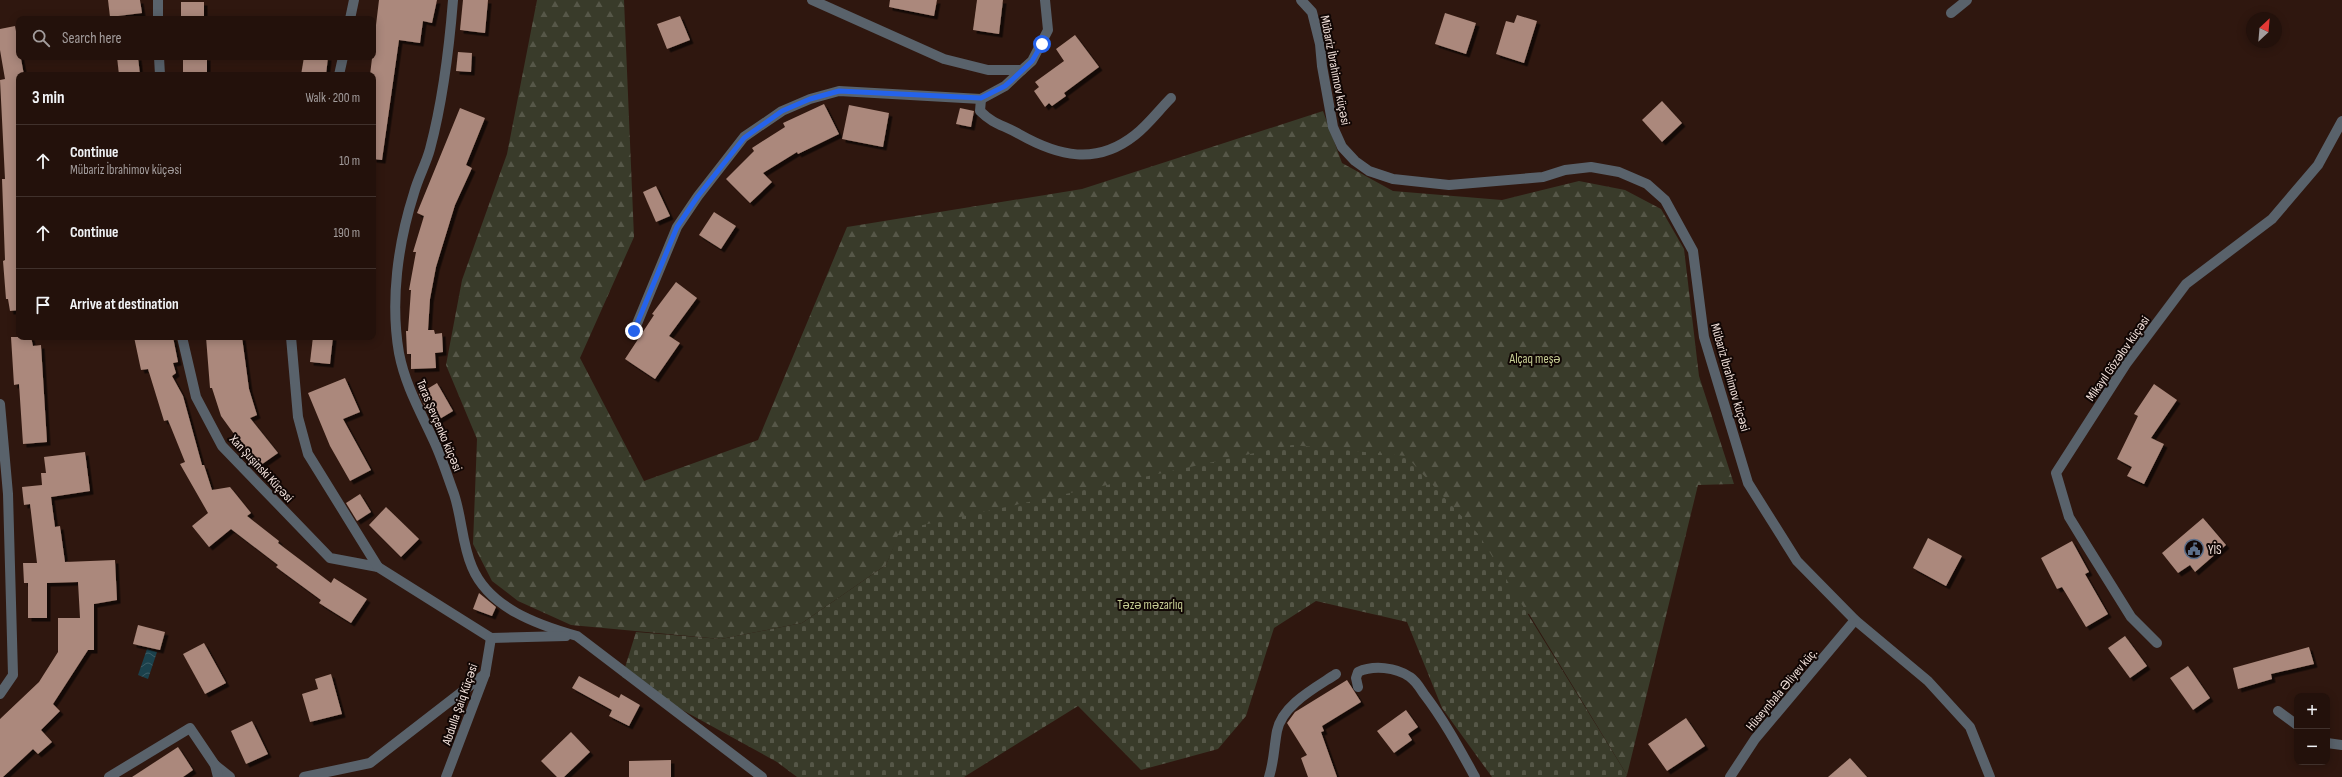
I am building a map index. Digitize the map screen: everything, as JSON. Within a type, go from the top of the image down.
[{"type":"street","points":[[158,0],[158,16]]},
{"type":"street","points":[[351,16],[354,0]]},
{"type":"street","name":"Taras Şevçenko küçəsi","points":[[453,0],[445,85],[430,152],[414,193],[398,266],[396,323],[399,354],[408,387],[432,437],[458,504],[472,568],[484,587],[503,605],[544,627],[577,636]]},
{"type":"street","points":[[812,0],[957,63],[988,70],[1022,70]]},
{"type":"street","points":[[634,331],[677,227],[698,196],[744,138],[782,111],[810,99],[839,91],[981,98],[1005,86],[1032,61],[1048,30],[1045,0]]},
{"type":"street","name":"Mübariz İbrahimov küçəsi","points":[[1301,0],[1312,12],[1320,44],[1322,66],[1333,127],[1342,147],[1355,161],[1369,171],[1393,179],[1449,185],[1543,177],[1565,170],[1591,167],[1619,172],[1647,184],[1665,200],[1693,251],[1704,337],[1748,483],[1797,561],[1855,620],[1928,681],[1970,727],[1990,777]]},
{"type":"street","points":[[1951,13],[1967,0]]},
{"type":"street","points":[[159,60],[160,72]]},
{"type":"street","points":[[340,72],[342,60]]},
{"type":"street","points":[[981,98],[980,111],[999,126],[1014,131],[1048,149],[1087,156],[1116,148],[1135,135],[1171,98]]},
{"type":"street","name":"Mikayıl Gözəlov küçəsi","points":[[2157,643],[2131,617],[2069,517],[2056,473],[2126,364],[2186,284],[2272,219],[2318,165],[2342,121]]},
{"type":"street","name":"Xan Şuşinski Küçəsi","points":[[183,340],[196,397],[222,446],[330,558],[378,567],[490,638]]},
{"type":"street","name":"Xan Şuşinski Küçəsi","points":[[291,340],[298,417],[308,454],[378,567]]},
{"type":"street","points":[[0,404],[8,494],[13,675],[0,694]]},
{"type":"street","name":"Hüseynbala Əliyev küç.","points":[[1730,777],[1755,739],[1855,620]]},
{"type":"street","points":[[490,638],[577,636],[749,773],[762,777]]},
{"type":"street","name":"Abdulla Şaiq Küçəsi","points":[[446,777],[485,674],[490,638]]},
{"type":"street","points":[[1358,687],[1356,678],[1358,672],[1368,667],[1385,668],[1403,673],[1411,678],[1439,712],[1474,777]]},
{"type":"street","points":[[304,777],[370,763],[485,674]]},
{"type":"street","points":[[1269,777],[1277,730],[1284,716],[1303,697],[1336,674]]},
{"type":"street","points":[[2278,711],[2294,723]]},
{"type":"street","points":[[109,777],[190,728],[215,765],[230,777]]},
{"type":"street","points":[[2330,743],[2342,745]]},
{"type":"street","points":[[215,765],[218,777]]},
{"type":"green space","name":"Alçaq meşə","points":[[537,0],[624,0],[634,237],[580,358],[644,481],[758,440],[847,227],[1082,189],[1323,111],[1342,163],[1393,191],[1502,200],[1579,181],[1625,190],[1661,209],[1684,249],[1699,376],[1734,484],[1698,485],[1627,775],[1529,614],[901,530],[886,565],[802,623],[721,639],[571,625],[518,601],[492,581],[473,544],[477,439],[446,365],[462,280],[507,154]]},
{"type":"green space","name":"Təzə məzarlıq","points":[[1292,445],[1406,456],[1479,535],[1627,775],[1626,777],[1492,777],[1442,708],[1407,622],[1316,601],[1274,628],[1246,716],[1218,749],[1141,770],[1078,706],[964,777],[797,777],[777,762],[622,677],[636,632],[721,639],[802,623],[886,565],[900,530]]},
{"type":"water","points":[[147,649],[157,652],[148,679],[138,675]]},
{"type":"building","points":[[108,0],[140,0],[142,13],[110,16]]},
{"type":"building","points":[[379,0],[437,0],[432,23],[423,21],[420,43],[399,40],[382,160],[376,159],[376,72],[370,72],[372,60],[376,60],[376,25]]},
{"type":"building","points":[[463,0],[488,0],[485,33],[460,30]]},
{"type":"building","points":[[890,0],[937,0],[934,16],[889,7]]},
{"type":"building","points":[[977,0],[1003,0],[999,34],[973,30]]},
{"type":"building","points":[[181,2],[204,2],[204,16],[181,16]]},
{"type":"building","points":[[1445,13],[1476,23],[1466,54],[1435,44]]},
{"type":"building","points":[[1517,15],[1537,21],[1524,63],[1496,54],[1506,21],[1514,23]]},
{"type":"building","points":[[680,16],[690,40],[667,49],[657,24]]},
{"type":"building","points":[[15,26],[16,60],[21,60],[23,72],[16,72],[16,310],[10,311],[8,299],[6,299],[3,261],[5,260],[2,179],[5,179],[0,80],[5,79],[0,50],[0,29]]},
{"type":"building","points":[[1075,35],[1099,67],[1064,93],[1066,96],[1052,106],[1049,103],[1045,107],[1034,91],[1039,87],[1035,82],[1064,61],[1056,49]]},
{"type":"building","points":[[458,52],[472,53],[471,72],[456,71]]},
{"type":"building","points":[[117,60],[138,60],[140,72],[119,72]]},
{"type":"building","points":[[183,60],[207,60],[207,72],[183,72]]},
{"type":"building","points":[[304,60],[328,60],[326,72],[302,72]]},
{"type":"building","points":[[1662,101],[1682,123],[1662,142],[1642,120]]},
{"type":"building","points":[[824,104],[839,134],[798,154],[797,152],[763,173],[772,182],[750,203],[726,179],[754,151],[752,148],[785,127],[783,123]]},
{"type":"building","points":[[849,105],[889,113],[883,147],[842,139]]},
{"type":"building","points":[[460,108],[485,118],[466,165],[472,168],[455,205],[436,267],[430,299],[428,330],[434,330],[435,334],[442,333],[443,352],[435,353],[436,368],[411,369],[411,354],[407,354],[406,331],[408,331],[411,290],[409,290],[416,252],[413,252],[424,216],[417,213]]},
{"type":"building","points":[[960,108],[974,111],[971,127],[956,124]]},
{"type":"building","points":[[656,186],[670,216],[656,222],[643,192]]},
{"type":"building","points":[[714,212],[736,226],[721,249],[699,235]]},
{"type":"building","points":[[676,282],[697,298],[669,336],[680,343],[655,379],[625,359],[654,315],[652,314]]},
{"type":"building","points":[[11,337],[16,337],[16,340],[32,340],[33,346],[41,345],[47,442],[23,444],[19,384],[14,385]]},
{"type":"building","points":[[135,340],[174,340],[178,362],[173,363],[176,373],[172,376],[183,396],[202,465],[204,465],[212,490],[230,487],[251,513],[247,516],[279,541],[278,543],[331,583],[334,578],[367,599],[351,623],[319,603],[321,600],[276,567],[278,565],[231,529],[209,547],[192,526],[208,513],[180,464],[185,462],[168,420],[164,421],[148,369],[141,370]]},
{"type":"building","points":[[206,340],[242,340],[249,389],[257,415],[250,418],[278,453],[258,467],[221,416],[212,388],[210,388]]},
{"type":"building","points":[[313,340],[333,340],[330,364],[310,362]]},
{"type":"building","points":[[345,378],[360,412],[343,419],[371,470],[350,481],[330,446],[308,393]]},
{"type":"building","points":[[437,383],[453,411],[433,423],[419,394]]},
{"type":"building","points":[[2154,384],[2177,400],[2151,438],[2164,444],[2144,484],[2127,476],[2132,467],[2117,459],[2138,416],[2134,414]]},
{"type":"building","points":[[85,452],[90,491],[51,497],[55,527],[60,526],[65,562],[115,560],[117,600],[94,604],[94,650],[88,650],[53,704],[60,711],[41,730],[52,742],[38,754],[33,749],[3,777],[0,777],[0,719],[39,682],[58,652],[58,618],[80,618],[78,582],[47,583],[47,618],[28,618],[28,583],[24,583],[23,563],[37,563],[30,504],[24,505],[22,487],[42,485],[41,473],[46,473],[44,457]]},
{"type":"building","points":[[360,494],[371,512],[357,521],[346,503]]},
{"type":"building","points":[[386,507],[419,539],[401,557],[369,525]]},
{"type":"building","name":"YİS","points":[[2203,518],[2226,545],[2195,572],[2190,565],[2178,573],[2162,553]]},
{"type":"building","points":[[1928,538],[1962,556],[1946,586],[1913,568]]},
{"type":"building","points":[[2072,541],[2089,572],[2085,574],[2108,614],[2086,627],[2062,587],[2057,589],[2041,558]]},
{"type":"building","points":[[479,593],[496,607],[492,616],[473,609]]},
{"type":"building","points":[[138,625],[165,632],[160,650],[133,644]]},
{"type":"building","points":[[2125,636],[2147,666],[2130,678],[2108,648]]},
{"type":"building","points":[[204,643],[226,683],[205,694],[183,654]]},
{"type":"building","points":[[2309,647],[2314,664],[2271,674],[2272,679],[2238,689],[2233,668]]},
{"type":"building","points":[[2188,666],[2210,698],[2193,710],[2170,678]]},
{"type":"building","points":[[331,674],[342,714],[310,722],[302,694],[318,689],[315,679]]},
{"type":"building","points":[[579,676],[619,698],[621,694],[640,705],[629,726],[609,716],[612,710],[572,688]]},
{"type":"building","points":[[1347,680],[1361,702],[1322,726],[1324,731],[1321,732],[1337,777],[1308,777],[1301,758],[1307,755],[1287,723],[1295,712]]},
{"type":"building","points":[[1406,710],[1418,727],[1408,734],[1412,740],[1394,753],[1377,731]]},
{"type":"building","points":[[1686,718],[1705,746],[1667,771],[1648,744]]},
{"type":"building","points":[[252,721],[268,754],[246,764],[231,731]]},
{"type":"building","points":[[571,732],[590,752],[564,777],[557,777],[541,761]]},
{"type":"building","points":[[178,747],[193,770],[183,777],[132,777]]},
{"type":"building","points":[[1850,758],[1867,777],[1828,777]]},
{"type":"building","points":[[671,760],[671,777],[629,777],[629,761]]},
{"type":"place","name":"YİS","points":[[2194,549]]},
{"type":"route","points":[[634,331],[677,227],[723,162],[744,138],[782,111],[810,99],[839,91],[973,99],[981,98],[993,93],[1012,80],[1032,61],[1042,44]]}]
